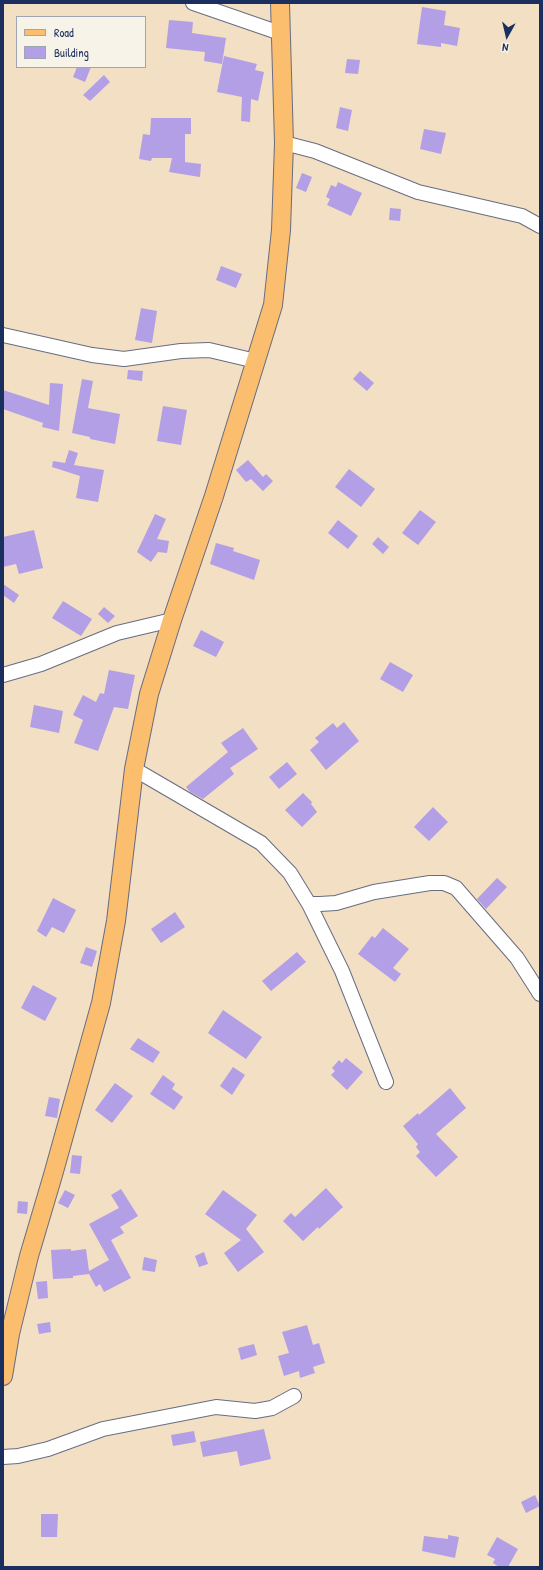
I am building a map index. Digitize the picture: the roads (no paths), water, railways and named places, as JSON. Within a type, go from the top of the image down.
[{"type":"main road","points":[[3,1376],[10,1334],[29,1256],[101,1003],[116,921],[134,769],[149,694],[172,620],[214,496],[273,306],[281,230],[284,143],[280,3]]},
{"type":"street","points":[[193,3],[280,33]]},
{"type":"street","points":[[284,143],[315,151],[418,192],[522,216],[540,226]]},
{"type":"street","points":[[3,335],[92,355],[124,359],[180,351],[209,350],[256,361]]},
{"type":"street","points":[[3,675],[40,664],[117,633],[172,620]]},
{"type":"street","points":[[134,769],[261,843],[290,873],[309,904],[342,971],[386,1082]]},
{"type":"street","points":[[309,904],[336,903],[374,892],[430,883],[444,883],[456,888],[517,958],[540,994]]},
{"type":"street","points":[[3,1457],[18,1456],[48,1449],[103,1429],[216,1407],[255,1411],[272,1408],[294,1396]]}]
